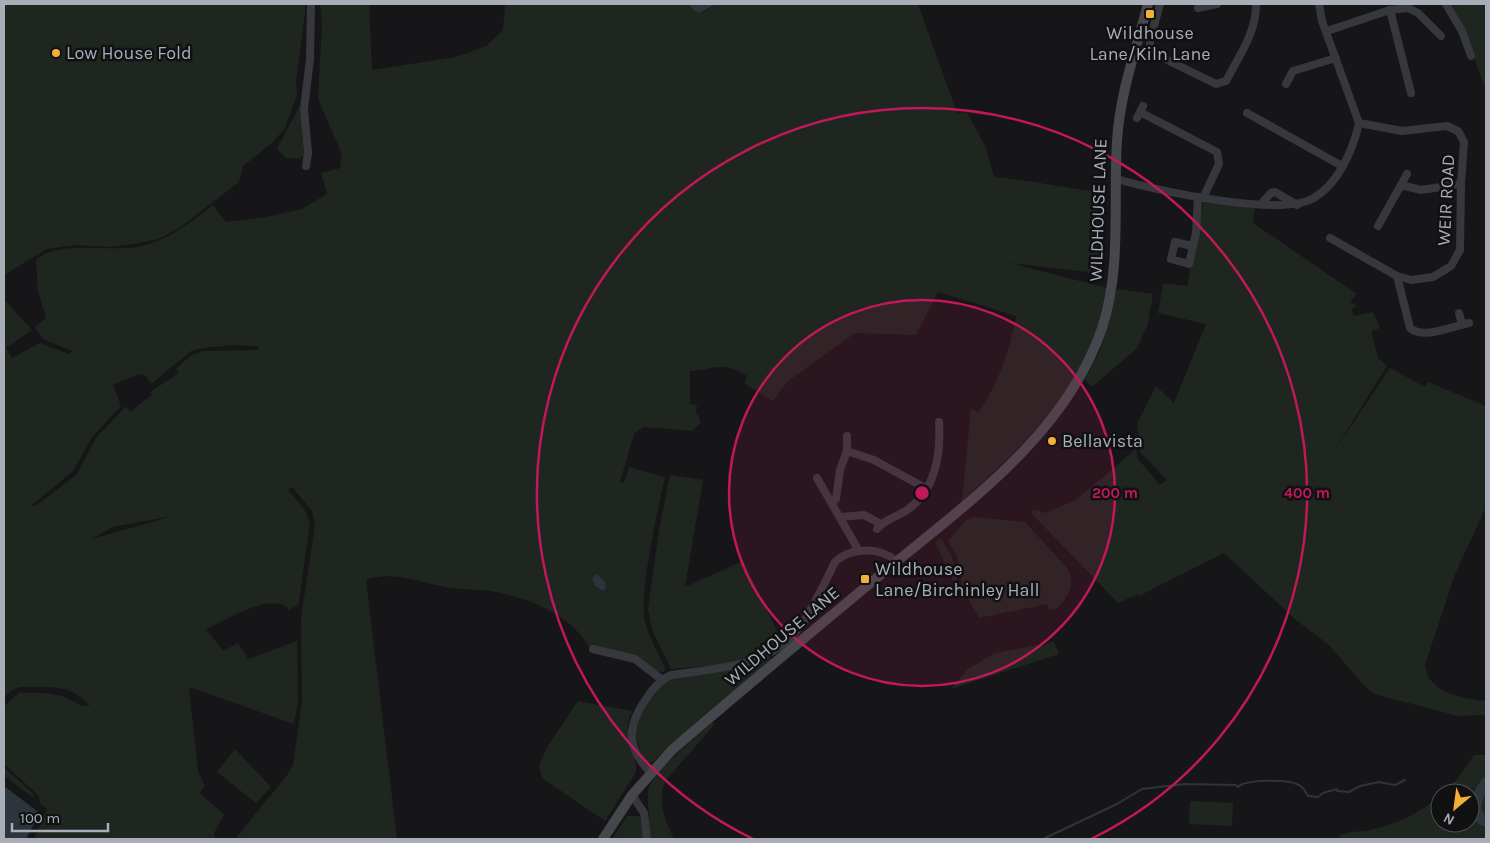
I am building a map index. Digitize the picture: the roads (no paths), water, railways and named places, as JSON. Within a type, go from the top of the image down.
[{"type":"main road","name":"WILDHOUSE LANE","points":[[603,839],[632,795],[650,772],[717,711],[1009,465],[1074,388],[1088,364],[1102,328],[1111,289],[1116,227],[1116,179],[1121,103],[1148,4]]},
{"type":"street","points":[[306,166],[308,153],[304,110],[310,59],[312,4]]},
{"type":"street","points":[[1160,4],[1150,40],[1150,49],[1155,54],[1216,84],[1226,81],[1245,44],[1254,20],[1256,4]]},
{"type":"street","points":[[1198,8],[1217,4]]},
{"type":"street","points":[[1116,179],[1165,192],[1261,204],[1297,205],[1312,199],[1326,189],[1342,166],[1359,123],[1318,4]]},
{"type":"street","points":[[1446,4],[1462,31],[1471,56]]},
{"type":"street","points":[[1327,30],[1408,6],[1418,13],[1441,36]]},
{"type":"street","points":[[1390,10],[1411,93]]},
{"type":"street","points":[[1286,84],[1293,71],[1336,58]]},
{"type":"street","points":[[1140,112],[1217,152],[1219,164],[1201,198],[1196,233],[1192,246]]},
{"type":"street","points":[[1247,113],[1342,166]]},
{"type":"street","name":"WEIR ROAD","points":[[1330,238],[1397,276],[1411,280],[1434,277],[1451,266],[1460,250],[1464,142],[1452,127],[1447,126],[1402,131],[1359,123]]},
{"type":"street","points":[[1378,226],[1407,174]]},
{"type":"street","points":[[1401,185],[1421,190],[1461,184]]},
{"type":"street","points":[[1261,204],[1271,193],[1275,192],[1297,205]]},
{"type":"street","points":[[1397,276],[1410,328],[1415,333],[1424,334],[1465,323],[1459,313]]},
{"type":"street","points":[[840,517],[864,514],[879,526],[907,510],[926,489],[934,475],[939,454],[939,422]]},
{"type":"street","points":[[832,503],[836,499],[840,470],[848,451],[847,436]]},
{"type":"street","points":[[848,451],[874,460],[926,489]]},
{"type":"street","points":[[817,478],[859,551]]},
{"type":"street","points":[[650,772],[637,754],[631,732],[631,724],[638,710],[661,679],[671,674],[742,664],[771,653],[797,630],[835,562],[842,555],[859,551],[889,555],[896,561]]},
{"type":"street","points":[[593,649],[635,659],[661,679]]},
{"type":"street","points":[[632,795],[644,813],[647,839]]},
{"type":"waterway","points":[[1043,839],[1117,804],[1142,789],[1185,784],[1236,785],[1238,787],[1249,782],[1277,781],[1294,783],[1303,788],[1308,796],[1318,797],[1323,793],[1337,789],[1337,791],[1349,792],[1360,786],[1379,782],[1395,785],[1405,780]]},
{"type":"waterway","points":[[1486,783],[1476,804],[1478,814],[1486,822]]},
{"type":"place","name":"Wildhouse Lane/Kiln Lane","points":[[1150,14]]},
{"type":"place","name":"Low House Fold","points":[[56,53]]},
{"type":"place","name":"Bellavista","points":[[1052,441]]},
{"type":"place","name":"Wildhouse Lane/Birchinley Hall","points":[[865,579]]}]
